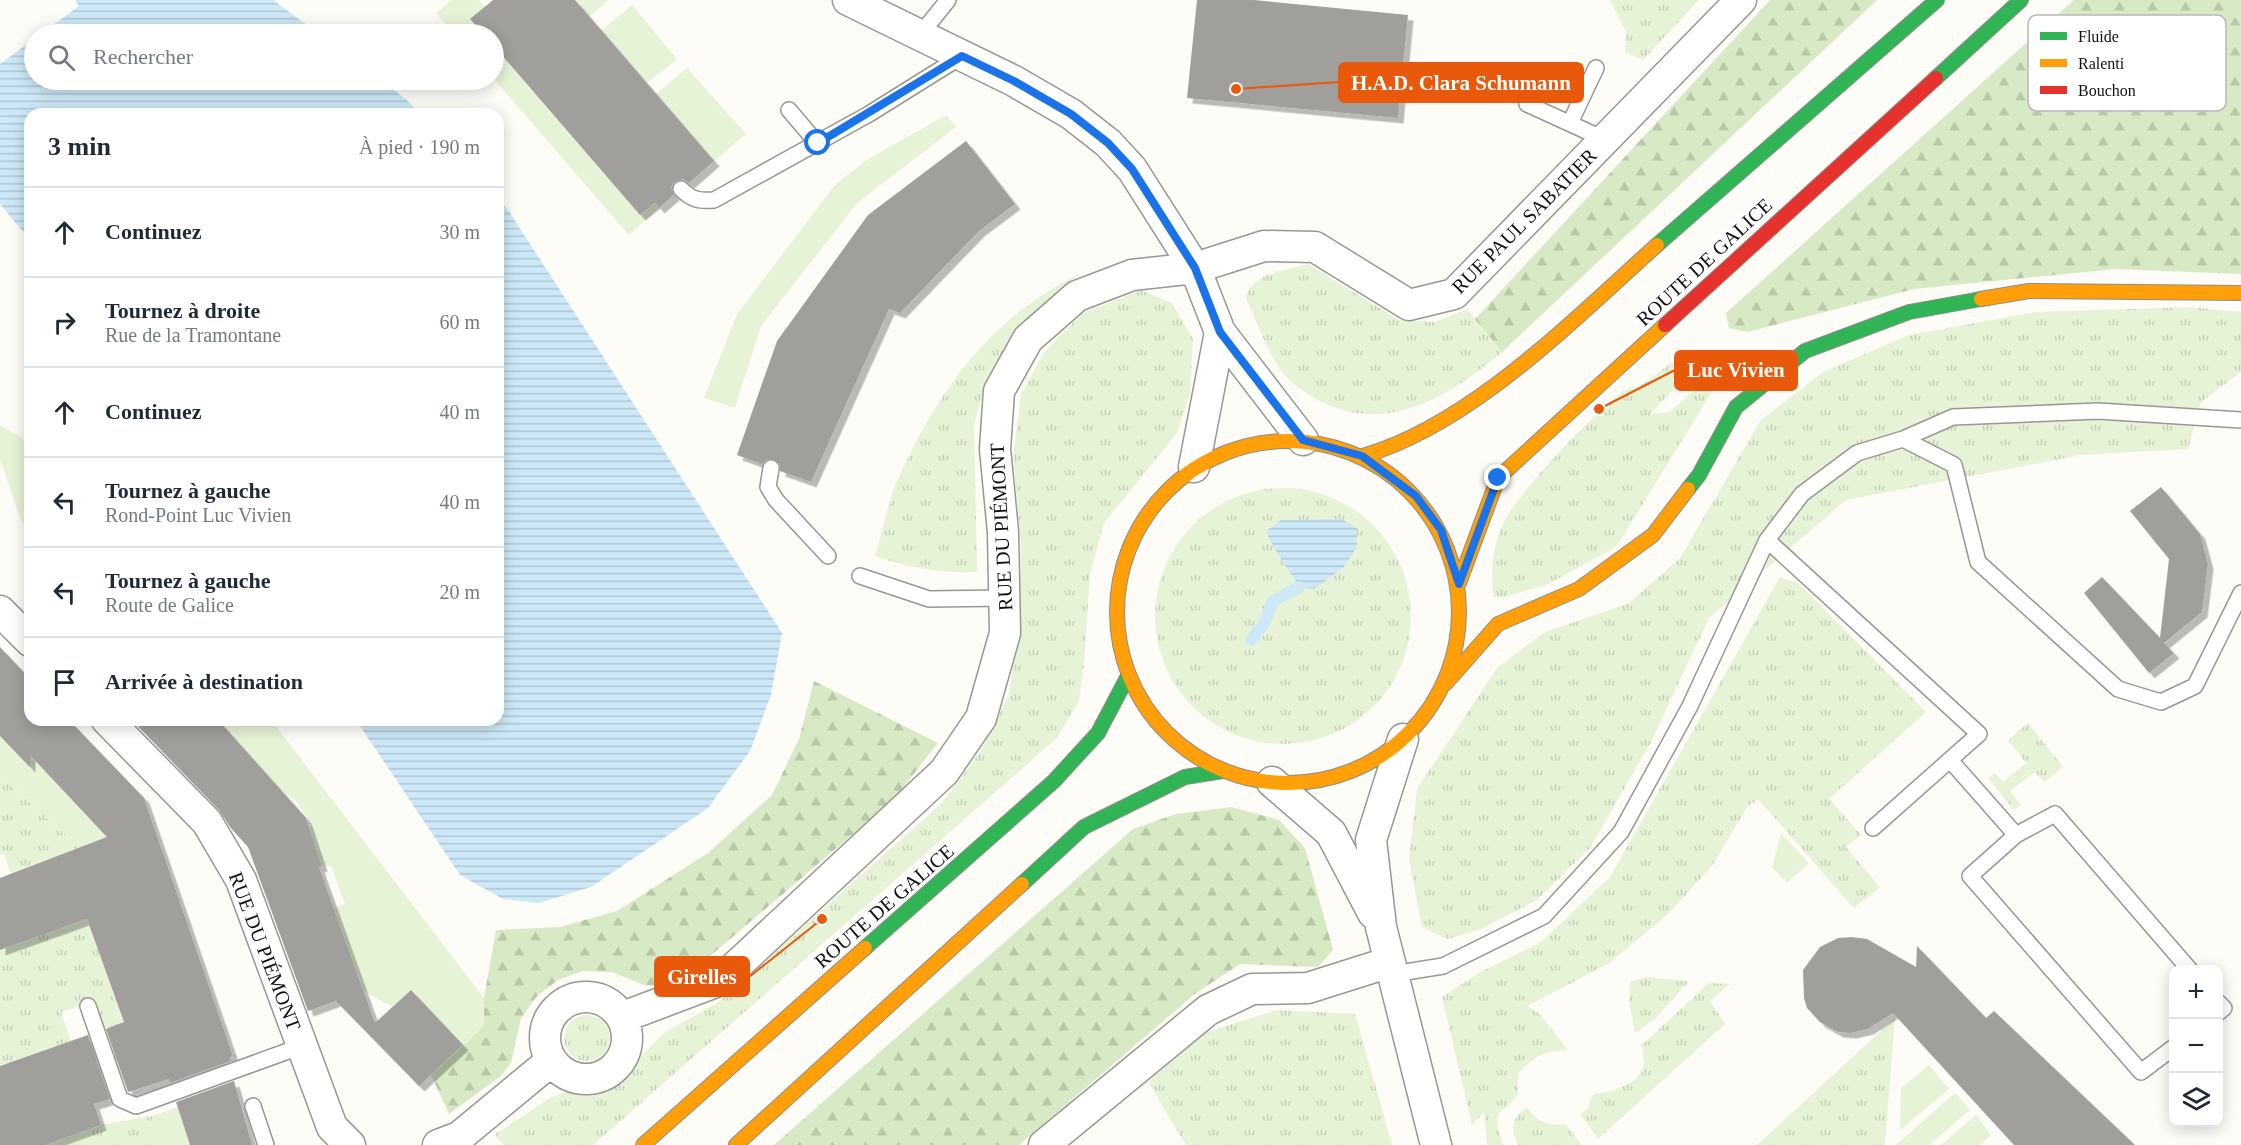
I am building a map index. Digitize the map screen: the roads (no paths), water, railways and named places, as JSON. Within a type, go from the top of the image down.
[{"type":"main road","name":"ROUTE DE GALICE","points":[[1362,456],[1395,447],[1497,386],[1937,0]]},
{"type":"main road","name":"ROUTE DE GALICE","points":[[1459,584],[1498,478],[2020,0]]},
{"type":"main road","points":[[1446,683],[1460,631],[1459,584],[1441,530],[1416,496],[1362,456],[1303,440],[1241,446],[1194,467],[1170,486],[1140,524],[1120,573],[1116,624],[1128,676],[1153,718],[1188,752],[1223,771],[1272,782],[1321,780],[1364,766],[1403,740],[1446,683],[1498,624],[1580,589],[1653,535],[1698,475],[1736,407],[1805,351],[1908,312],[2029,291],[2241,293]]},
{"type":"main road","name":"ROUTE DE GALICE","points":[[642,1145],[1054,781],[1098,733],[1128,676]]},
{"type":"main road","points":[[736,1145],[1084,827],[1185,777],[1223,771]]},
{"type":"street","points":[[848,0],[1014,81],[1071,114],[1108,143],[1132,169],[1195,268],[1220,332],[1303,440]]},
{"type":"street","name":"RUE PAUL SABATIER","points":[[1195,268],[1264,246],[1315,247],[1409,305],[1454,294],[1741,0]]},
{"type":"street","name":"RUE DU PIÉMONT","points":[[623,1017],[721,980],[944,772],[981,718],[1005,633],[1004,532],[994,449],[999,391],[1028,339],[1077,296],[1132,275],[1195,268]]},
{"type":"street","points":[[1194,467],[1220,332]]},
{"type":"street","points":[[0,611],[24,635]]},
{"type":"street","name":"RUE DU PIÉMONT","points":[[113,726],[207,822],[242,880],[332,1127],[350,1145]]},
{"type":"street","points":[[1403,740],[1371,840],[1381,927],[1436,1145]]},
{"type":"street","points":[[1272,782],[1331,833],[1381,927]]},
{"type":"street","points":[[1044,1145],[1208,1011],[1252,989],[1308,988],[1391,968]]},
{"type":"street","points":[[578,996],[594,997],[608,1002],[623,1017],[628,1035],[626,1049],[618,1065],[609,1073],[584,1080],[570,1076],[551,1061],[545,1050],[544,1035],[548,1020],[565,1001],[578,996]]},
{"type":"street","points":[[438,1145],[459,1137],[551,1061]]},
{"type":"lane","points":[[919,36],[948,0]]},
{"type":"lane","points":[[681,189],[691,198],[702,201],[714,200],[818,143],[962,56]]},
{"type":"lane","points":[[1570,123],[1596,68]]},
{"type":"lane","points":[[1527,104],[1606,140]]},
{"type":"lane","points":[[789,110],[818,143]]},
{"type":"lane","points":[[1391,968],[1443,966],[1544,916],[1622,832],[1690,706],[1767,540],[1802,494],[1857,453],[1903,439],[1953,417],[2098,411],[2241,420]]},
{"type":"lane","points":[[1903,439],[1954,465],[1978,562],[2118,689],[2161,702],[2195,686],[2241,593]]},
{"type":"lane","points":[[771,468],[768,487],[776,500],[828,556]]},
{"type":"lane","points":[[1767,540],[1979,734],[1873,828]]},
{"type":"lane","points":[[860,576],[929,598],[1006,598]]},
{"type":"lane","points":[[1950,760],[2016,835]]},
{"type":"lane","points":[[2169,1051],[2141,1072],[1971,876],[2016,835],[2055,814],[2187,965]]},
{"type":"lane","points":[[88,1006],[120,1099],[136,1106],[302,1046]]},
{"type":"lane","points":[[254,1106],[266,1145]]},
{"type":"water","points":[[0,0],[273,0],[305,24],[24,24],[24,90],[394,90],[414,108],[24,108],[24,233],[0,204]]},
{"type":"water","points":[[504,206],[782,633],[771,695],[750,751],[708,808],[591,887],[539,903],[503,899],[460,875],[360,726],[504,726]]},
{"type":"water","points":[[1341,519],[1357,528],[1357,547],[1343,568],[1314,589],[1299,587],[1266,531],[1281,520]]},
{"type":"waterway","points":[[1251,640],[1263,625],[1273,601],[1299,587]]},
{"type":"place","name":"H.A.D. Clara Schumann","points":[[1236,89]]},
{"type":"place","name":"Luc Vivien","points":[[1599,409]]},
{"type":"place","name":"Girelles","points":[[822,919]]}]
